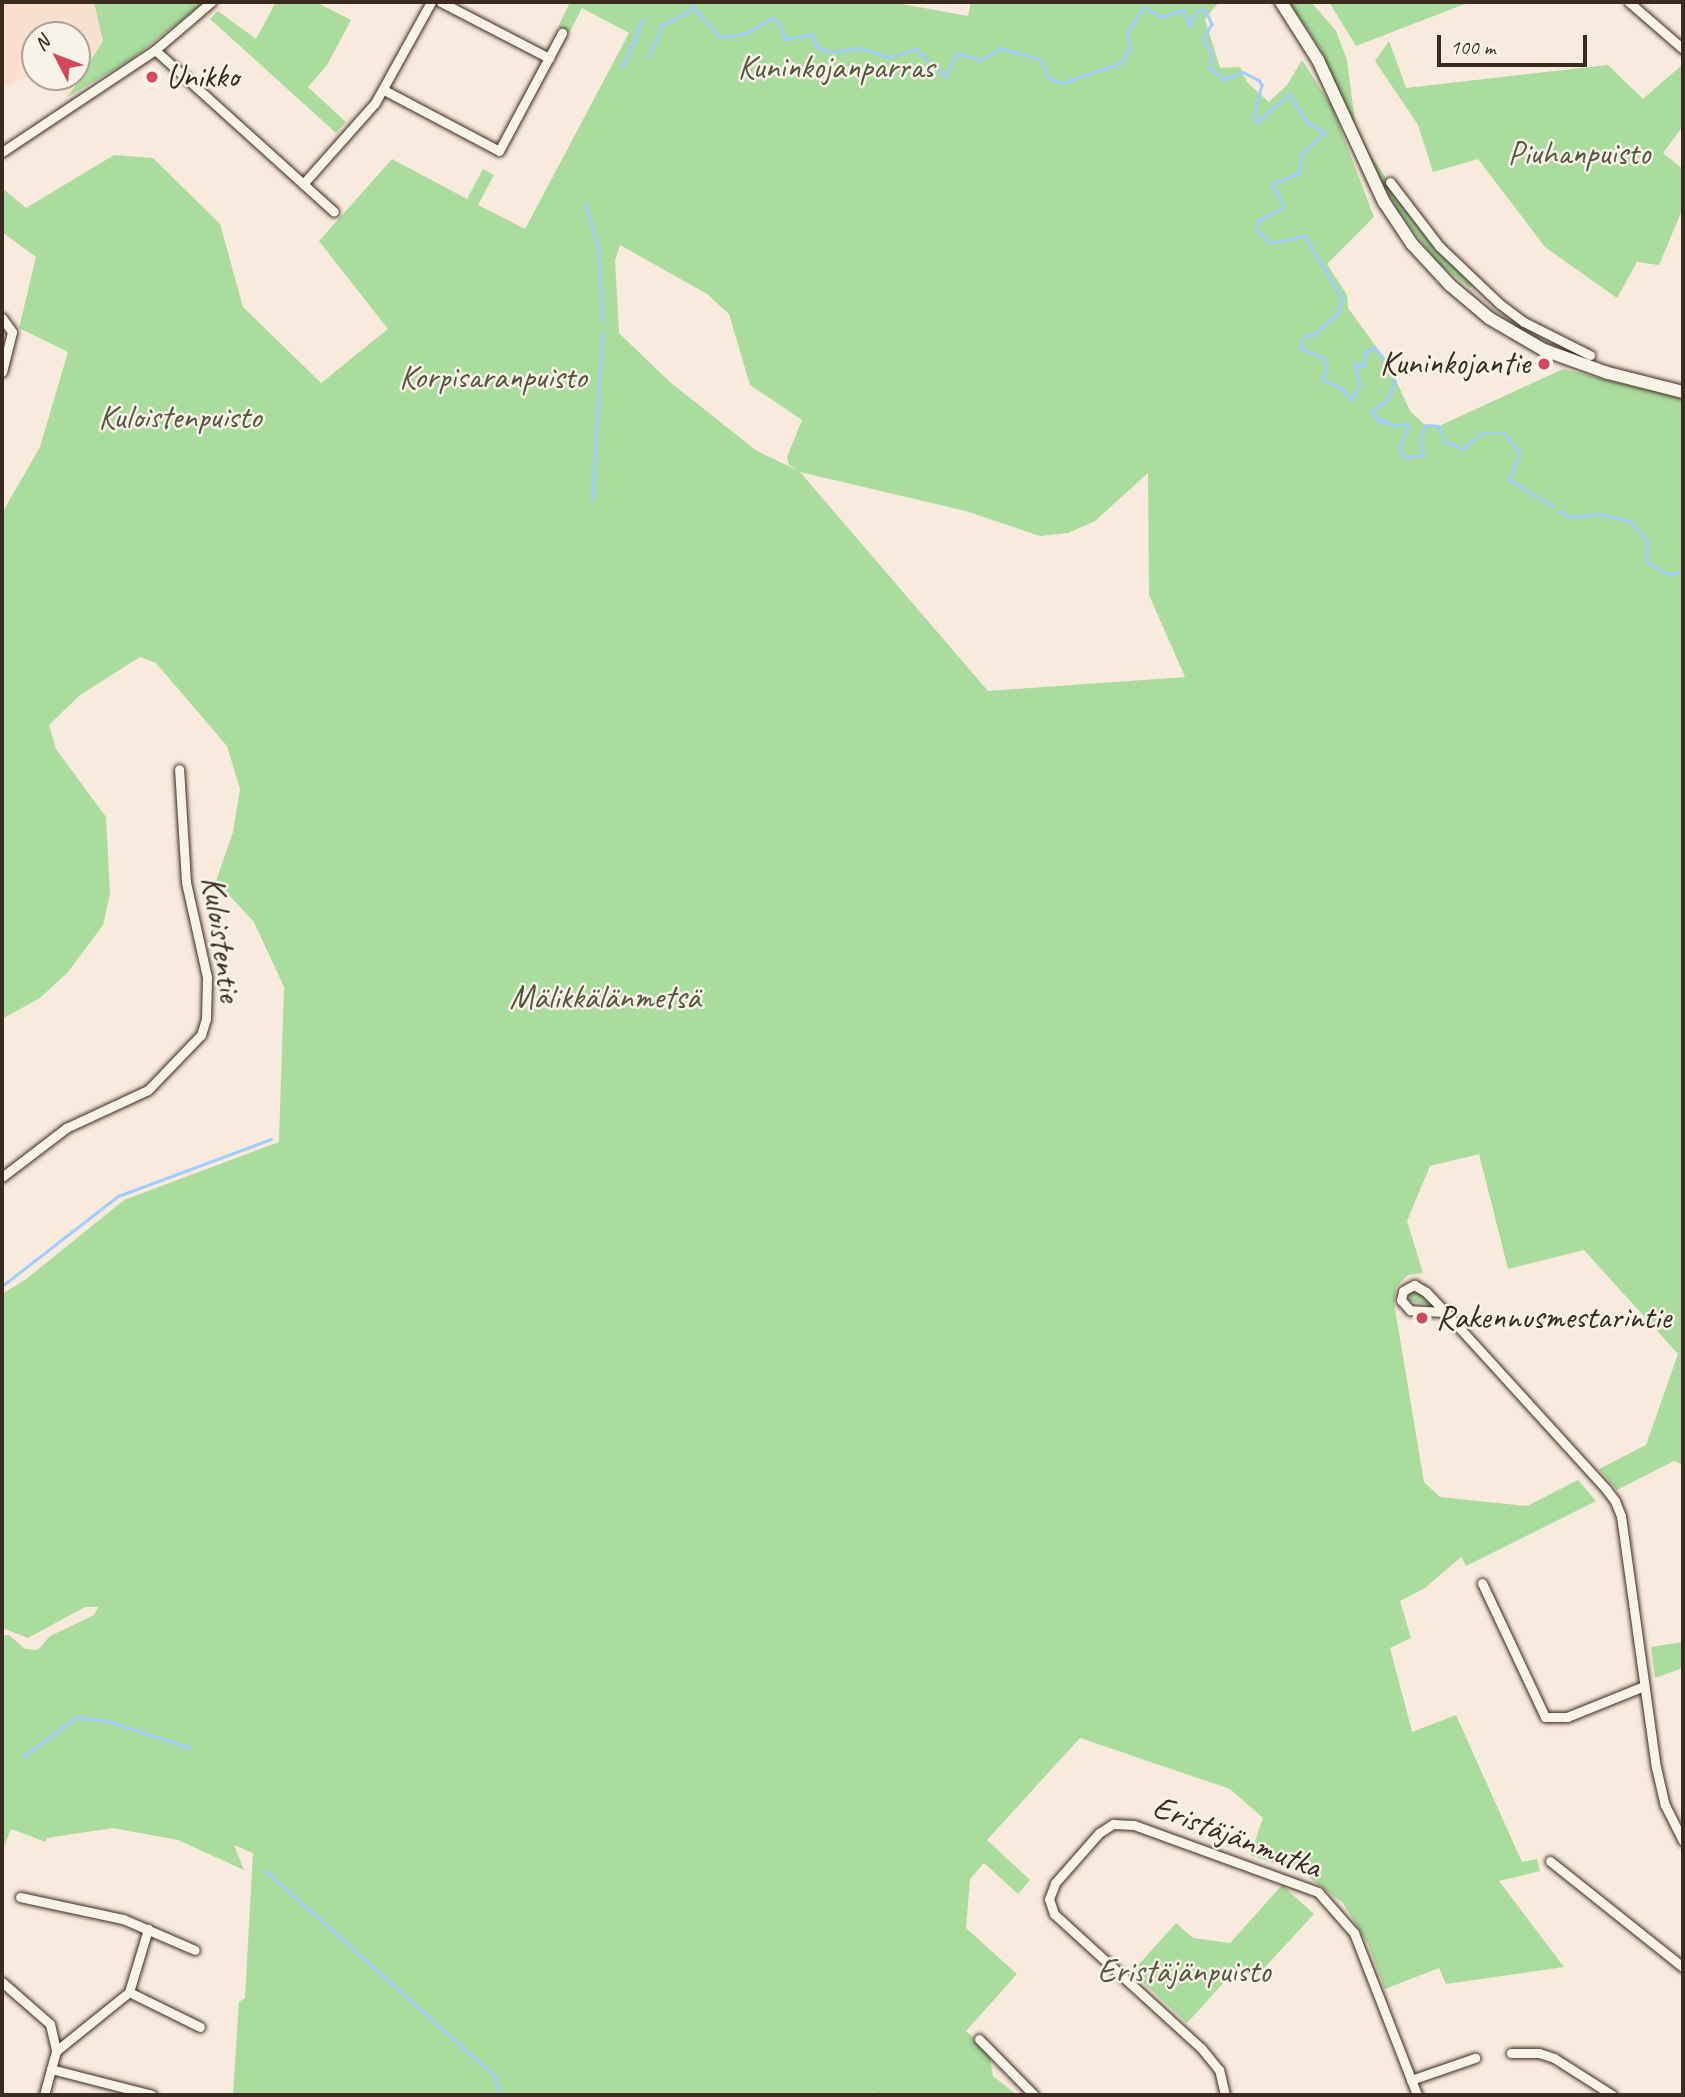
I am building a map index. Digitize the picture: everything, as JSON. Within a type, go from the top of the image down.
[{"type":"main road","points":[[1281,2],[1318,60],[1393,216],[1430,264],[1496,322],[1573,362],[1683,392]]},
{"type":"street","points":[[2,152],[155,50],[211,2]]},
{"type":"street","points":[[303,184],[384,90],[431,2]]},
{"type":"street","points":[[441,2],[549,58]]},
{"type":"street","points":[[1629,2],[1683,50]]},
{"type":"street","points":[[384,90],[499,151],[562,33]]},
{"type":"street","points":[[155,50],[334,212]]},
{"type":"street","points":[[1390,182],[1439,246],[1506,309],[1590,355]]},
{"type":"street","points":[[1496,322],[1506,309]]},
{"type":"street","points":[[2,318],[12,332],[2,372]]},
{"type":"street","name":"Kuloistentie","points":[[2,1177],[65,1128],[155,1085],[201,1035],[206,1019],[207,976],[186,882],[179,769]]},
{"type":"street","points":[[1445,1312],[1410,1310],[1401,1300],[1403,1291],[1409,1285],[1419,1286],[1445,1312],[1615,1501],[1621,1516],[1661,1794],[1683,1841]]},
{"type":"street","points":[[1482,1583],[1545,1717],[1567,1717],[1644,1686]]},
{"type":"street","name":"Eristäjänmutka","points":[[1225,2095],[1219,2070],[1202,2048],[1054,1914],[1049,1899],[1055,1883],[1099,1833],[1113,1824],[1134,1825],[1318,1892],[1354,1933],[1417,2095]]},
{"type":"street","points":[[1550,1861],[1683,1967]]},
{"type":"street","points":[[20,1896],[122,1919],[195,1950]]},
{"type":"street","points":[[56,2051],[129,1992],[148,1929]]},
{"type":"street","points":[[2,1982],[50,2024],[56,2051],[44,2095]]},
{"type":"street","points":[[129,1992],[200,2027]]},
{"type":"street","points":[[979,2039],[1034,2095]]},
{"type":"street","points":[[1511,2053],[1539,2053],[1554,2059],[1612,2095]]},
{"type":"street","points":[[1411,2080],[1475,2058]]},
{"type":"street","points":[[51,2069],[152,2095]]},
{"type":"shaded area","points":[[2,2],[94,2],[103,41],[91,60],[91,21],[21,21],[21,80],[2,87]]},
{"type":"green space","points":[[94,2],[203,3],[133,58],[91,83],[91,60],[103,41]]},
{"type":"green space","points":[[276,2],[316,2],[351,20],[327,65],[308,87],[346,122],[336,133],[210,19],[218,11],[256,39]]},
{"type":"green space","name":"Mälikkälänmetsä","points":[[570,2],[891,2],[968,16],[971,2],[1219,2],[1205,19],[1220,68],[1240,67],[1247,82],[1269,102],[1287,85],[1302,60],[1332,107],[1374,217],[1327,264],[1347,295],[1348,308],[1388,363],[1410,411],[1425,425],[1439,426],[1563,369],[1683,399],[1683,1465],[1674,1461],[1617,1490],[1599,1469],[1646,1445],[1678,1354],[1584,1250],[1508,1269],[1479,1154],[1430,1166],[1407,1221],[1423,1273],[1408,1275],[1396,1287],[1394,1303],[1424,1482],[1440,1497],[1527,1506],[1578,1480],[1596,1501],[1466,1566],[1461,1557],[1425,1588],[1400,1601],[1411,1638],[1390,1648],[1412,1732],[1456,1715],[1522,1862],[1537,1859],[1540,1871],[1499,1881],[1564,1967],[1446,1984],[1439,1968],[1385,1989],[1368,1944],[1343,1903],[1303,1873],[1250,1855],[1263,1818],[1230,1789],[1080,1738],[987,1840],[1030,1880],[1018,1894],[984,1863],[970,1879],[966,1928],[1017,1974],[966,2031],[989,2052],[993,2076],[1017,2095],[875,2095],[874,2092],[868,2095],[233,2095],[239,2002],[245,1998],[253,1853],[234,1845],[244,1870],[178,1840],[113,1828],[47,1838],[46,1842],[11,1829],[2,1852],[2,1635],[9,1635],[25,1649],[38,1650],[50,1636],[94,1615],[98,1607],[85,1607],[28,1638],[2,1628],[2,1294],[25,1280],[124,1200],[279,1142],[284,987],[254,922],[216,881],[233,832],[240,789],[227,746],[156,663],[140,657],[80,695],[49,725],[56,749],[106,817],[110,894],[103,925],[68,972],[40,998],[2,1019],[2,513],[40,447],[68,352],[19,328],[36,257],[2,232],[2,188],[26,208],[114,155],[153,158],[220,224],[243,307],[321,383],[388,329],[319,241],[392,159],[467,199],[483,169],[494,175],[478,205],[525,229],[629,33],[582,8],[569,33],[558,27]],"holes":[[[620,245],[707,294],[729,314],[750,385],[802,420],[787,457],[789,465],[799,471],[757,451],[671,383],[619,333],[615,260]],[[800,472],[966,511],[1040,536],[1068,533],[1095,521],[1148,473],[1149,595],[1185,677],[988,691]]]},
{"type":"green space","points":[[1289,2],[1311,2],[1336,31],[1347,60],[1355,123],[1369,153],[1425,236],[1474,283],[1470,288],[1437,262],[1398,211],[1366,153],[1320,48]]},
{"type":"green space","points":[[1329,2],[1470,2],[1356,46]]},
{"type":"green space","name":"Piuhanpuisto","points":[[1389,41],[1406,88],[1608,65],[1643,99],[1683,64],[1683,126],[1663,153],[1683,169],[1683,208],[1659,265],[1637,262],[1617,298],[1545,247],[1478,159],[1433,172],[1418,125],[1375,61]]},
{"type":"green space","points":[[1417,1291],[1430,1305],[1410,1301],[1410,1293]]},
{"type":"green space","points":[[1683,1642],[1683,1668],[1655,1678],[1651,1647]]},
{"type":"green space","name":"Eristäjänpuisto","points":[[1282,1885],[1314,1914],[1254,1979],[1239,1966],[1187,2023],[1132,1972],[1176,1923],[1193,1938],[1230,1943]]},
{"type":"waterway","points":[[689,2],[720,37],[747,33],[772,18],[779,23],[785,39],[812,34],[817,47],[831,52],[861,48],[889,57],[916,49],[945,76],[957,53],[981,60],[1000,48],[1042,60],[1049,78],[1062,83],[1121,63],[1129,50],[1127,32],[1144,7],[1161,17],[1183,10],[1190,26],[1196,12],[1205,9],[1212,24],[1203,40],[1212,51],[1210,68],[1224,79],[1243,72],[1259,80],[1262,85],[1254,115],[1257,122],[1289,94],[1308,123],[1325,132],[1302,154],[1299,174],[1273,184],[1284,208],[1257,222],[1258,231],[1271,243],[1305,236],[1342,298],[1338,313],[1314,335],[1306,336],[1300,348],[1324,358],[1327,371],[1322,379],[1341,388],[1352,399],[1359,385],[1354,364],[1363,366],[1365,353],[1374,347],[1388,363],[1395,381],[1387,401],[1372,411],[1381,423],[1382,419],[1392,425],[1409,424],[1400,448],[1404,457],[1423,456],[1420,437],[1426,425],[1439,426],[1445,441],[1463,449],[1481,433],[1504,433],[1520,452],[1510,480],[1553,506]]},
{"type":"waterway","points":[[648,58],[662,25],[691,10]]},
{"type":"waterway","points":[[622,68],[643,19]]},
{"type":"waterway","points":[[585,203],[598,245],[603,320]]},
{"type":"waterway","points":[[592,501],[602,334]]},
{"type":"waterway","points":[[1560,511],[1570,517],[1599,514],[1630,521],[1648,541],[1647,562],[1669,574],[1683,572]]},
{"type":"waterway","points":[[2,1286],[118,1196],[271,1139]]},
{"type":"waterway","points":[[23,1757],[76,1717],[108,1721],[191,1748]]},
{"type":"waterway","points":[[266,1871],[495,2076],[500,2095]]},
{"type":"place","name":"Unikko","points":[[152,77]]},
{"type":"place","name":"Kuninkojantie","points":[[1544,364]]},
{"type":"place","name":"Rakennusmestarintie","points":[[1422,1318]]},
{"type":"park label","name":"Kuninkojanparras","points":[[836,68]]},
{"type":"park label","name":"Korpisaranpuisto","points":[[493,378]]},
{"type":"park label","name":"Kuloistenpuisto","points":[[180,418]]}]
